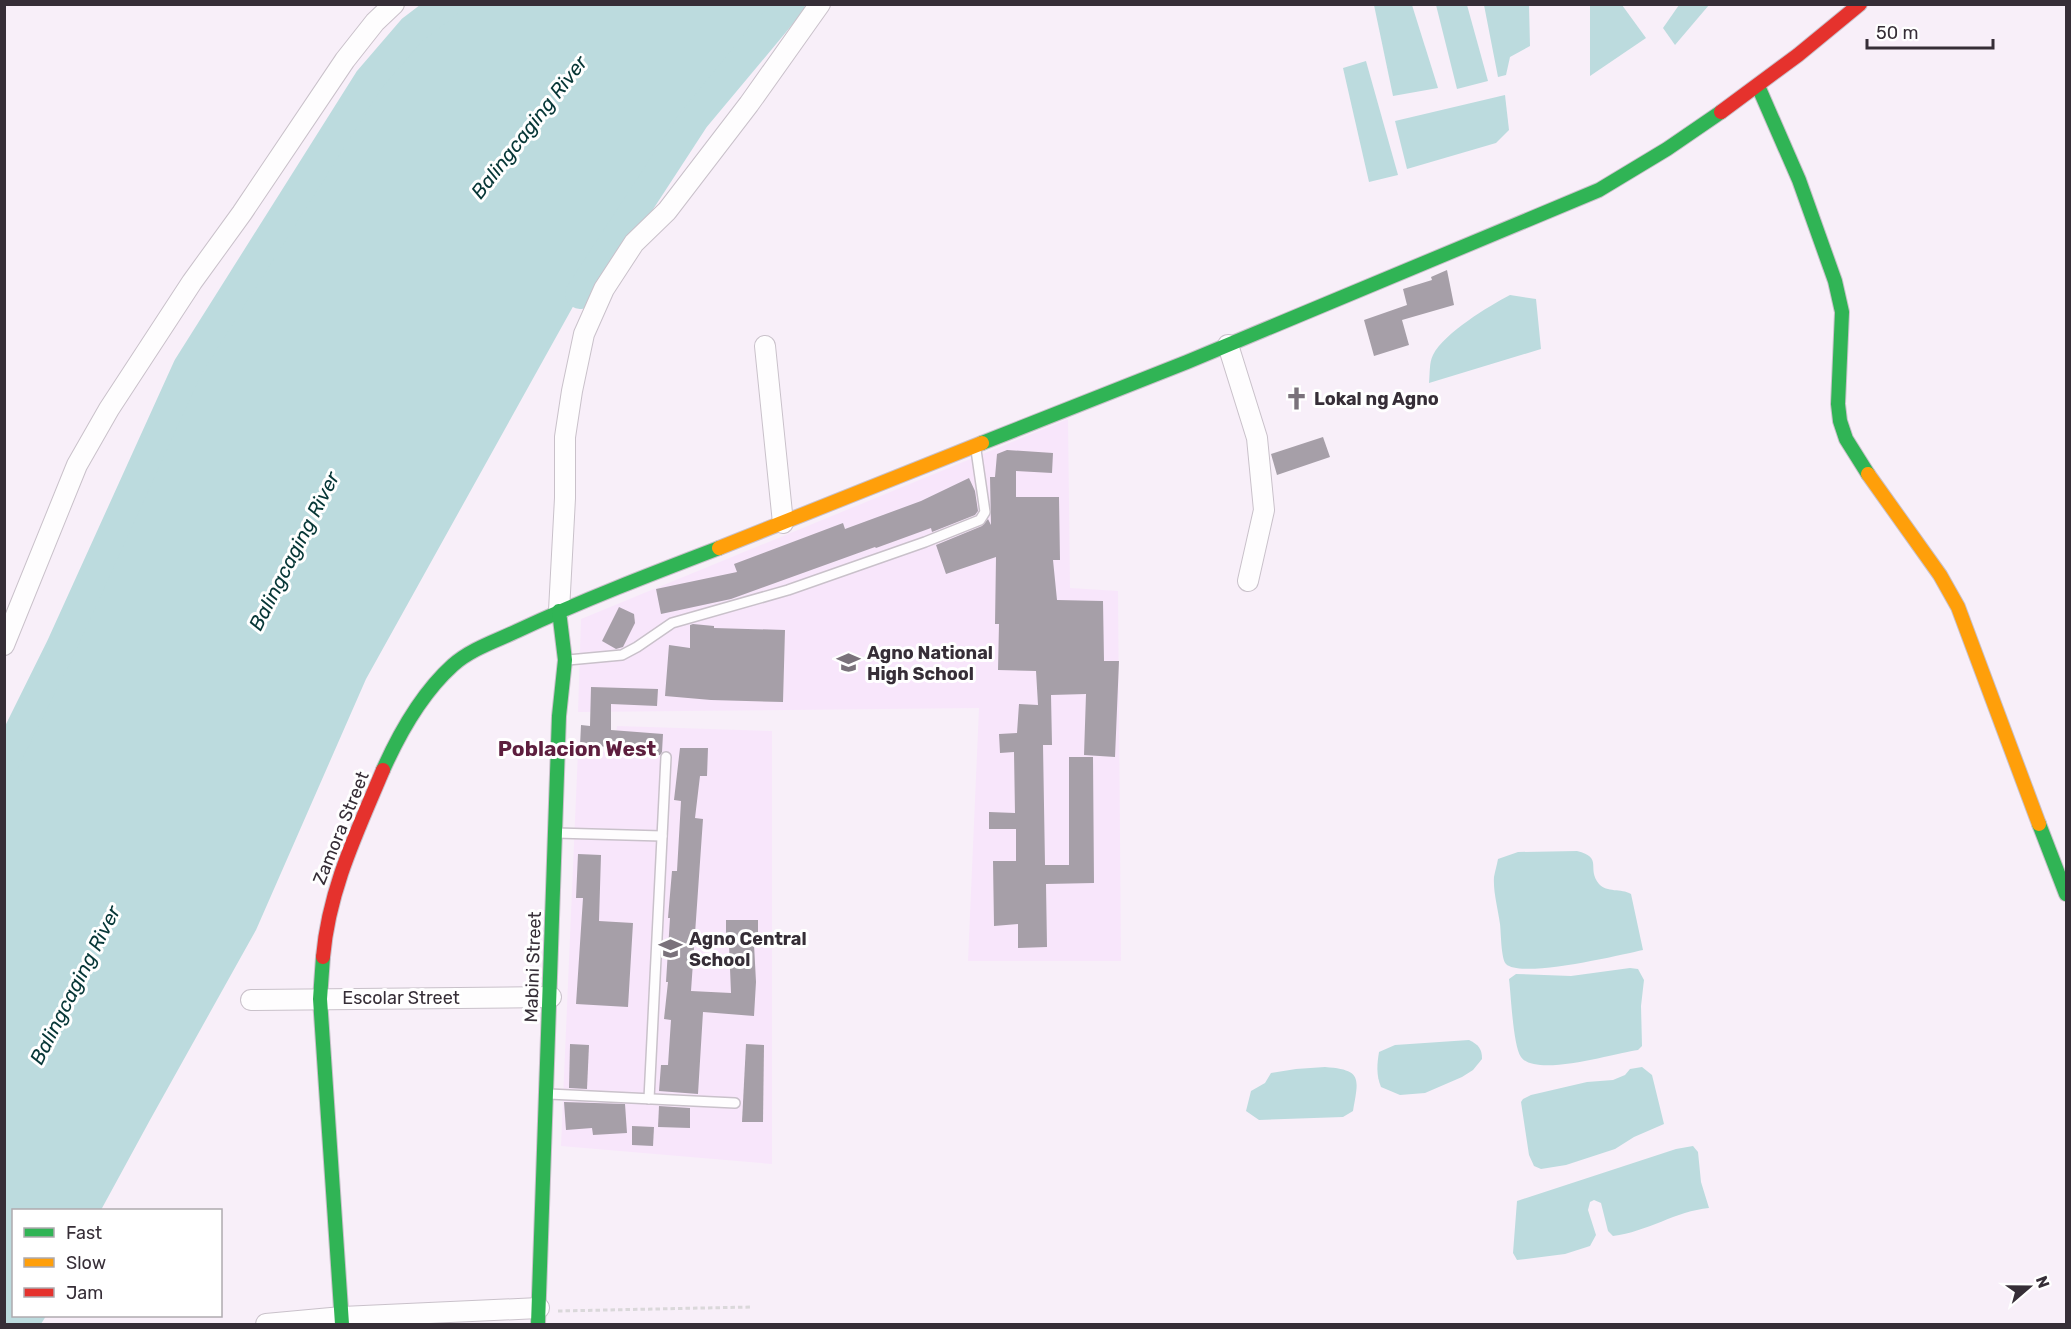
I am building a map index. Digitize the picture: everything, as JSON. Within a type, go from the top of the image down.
[{"type":"street","points":[[559,611],[565,498],[565,437],[584,334],[604,289],[634,243],[667,211],[749,104],[820,4]]},
{"type":"street","name":"Zamora Street","points":[[342,1321],[320,999],[325,935],[341,869],[389,756],[416,710],[440,677],[455,663],[472,651],[559,611],[1228,345],[1599,190],[1635,170],[1758,86],[1860,4]]},
{"type":"street","points":[[4,645],[62,500],[93,436],[192,282],[242,213],[345,60],[387,8]]},
{"type":"street","points":[[1758,86],[1799,180],[1835,281],[1842,312],[1838,404],[1846,439],[1856,457],[1940,575],[1958,607],[2012,756],[2067,894]]},
{"type":"street","points":[[1228,345],[1257,438],[1264,510],[1248,581]]},
{"type":"street","points":[[765,346],[783,523]]},
{"type":"street","name":"Mabini Street","points":[[538,1315],[559,716],[566,660],[559,611]]},
{"type":"street","name":"Escolar Street","points":[[251,1000],[550,997]]},
{"type":"street","points":[[266,1324],[538,1315]]},
{"type":"lane","points":[[566,660],[622,655],[672,623],[788,590],[925,542],[980,520],[985,512],[975,446]]},
{"type":"lane","points":[[649,1099],[666,757]]},
{"type":"lane","points":[[556,832],[662,836]]},
{"type":"lane","points":[[547,1094],[735,1103]]},
{"type":"path","points":[[538,1315],[752,1307]]},
{"type":"shaded area","name":"Agno National High School","points":[[1068,419],[1070,588],[1118,591],[1121,961],[968,961],[979,708],[578,712],[581,619]]},
{"type":"shaded area","name":"Agno Central School","points":[[617,726],[772,731],[772,1164],[561,1146],[578,751],[614,752]]},
{"type":"water","name":"Balingcaging River","points":[[446,5],[790,5],[694,119],[580,294],[366,679],[256,930],[102,1209],[12,1209],[12,1317],[45,1317],[41,1324],[5,1324],[5,762],[61,647],[188,367],[369,80],[412,30]]},
{"type":"water","points":[[1374,5],[1412,5],[1438,88],[1393,96]]},
{"type":"water","points":[[1436,5],[1467,5],[1488,81],[1457,89]]},
{"type":"water","points":[[1484,5],[1529,5],[1530,46],[1510,57],[1506,75],[1498,77]]},
{"type":"water","points":[[1590,5],[1622,5],[1646,38],[1590,76]]},
{"type":"water","points":[[1679,5],[1709,5],[1675,45],[1663,28]]},
{"type":"water","points":[[1366,61],[1398,175],[1369,182],[1343,68]]},
{"type":"water","points":[[1505,95],[1509,130],[1496,143],[1407,169],[1395,121]]},
{"type":"water","points":[[1510,295],[1536,299],[1541,349],[1429,383],[1433,355],[1447,338],[1468,321]]},
{"type":"water","points":[[1577,851],[1590,857],[1595,878],[1602,887],[1631,894],[1643,950],[1594,961],[1550,967],[1515,968],[1506,964],[1502,951],[1494,889],[1498,859],[1518,852]]},
{"type":"water","points":[[1630,968],[1638,969],[1644,980],[1641,1006],[1642,1046],[1638,1050],[1559,1065],[1529,1063],[1521,1057],[1514,1031],[1509,979],[1516,974],[1571,976]]},
{"type":"water","points":[[1469,1040],[1479,1048],[1482,1059],[1473,1070],[1462,1077],[1425,1093],[1400,1095],[1381,1087],[1377,1069],[1379,1052],[1395,1045]]},
{"type":"water","points":[[1325,1067],[1346,1070],[1355,1077],[1357,1083],[1353,1111],[1343,1117],[1259,1120],[1246,1111],[1251,1091],[1265,1083],[1271,1073]]},
{"type":"water","points":[[1642,1067],[1652,1075],[1664,1124],[1634,1137],[1615,1149],[1566,1165],[1541,1169],[1534,1166],[1529,1155],[1521,1102],[1523,1099],[1531,1095],[1587,1082],[1613,1080],[1625,1075],[1630,1069]]},
{"type":"water","points":[[1693,1146],[1698,1152],[1701,1182],[1709,1208],[1685,1213],[1626,1234],[1613,1236],[1608,1231],[1601,1203],[1594,1200],[1590,1202],[1588,1210],[1596,1235],[1590,1246],[1565,1254],[1517,1260],[1513,1253],[1517,1201],[1676,1149]]},
{"type":"building","points":[[1447,270],[1454,305],[1402,320],[1409,345],[1374,356],[1364,320],[1407,305],[1403,289],[1432,280],[1431,277]]},
{"type":"building","points":[[1323,437],[1330,457],[1277,475],[1271,454]]},
{"type":"building","points":[[1007,450],[1053,453],[1052,473],[1016,471],[1016,497],[1059,497],[1060,560],[1053,560],[1057,600],[1103,601],[1104,661],[1119,661],[1115,757],[1084,755],[1086,694],[1051,695],[1052,745],[1043,745],[1045,865],[1069,865],[1069,757],[1093,757],[1094,883],[1046,884],[1047,947],[1018,948],[1018,924],[994,926],[993,861],[1016,861],[1016,829],[989,829],[989,812],[1015,813],[1014,752],[1000,753],[999,734],[1017,733],[1019,704],[1038,705],[1036,671],[998,670],[999,624],[995,624],[996,557],[946,574],[936,545],[982,526],[988,519],[991,525],[990,477],[995,477],[997,454]]},
{"type":"building","points":[[969,478],[975,491],[978,511],[975,515],[932,532],[931,528],[875,547],[731,599],[661,614],[656,589],[737,572],[734,564],[843,523],[845,529],[921,501]]},
{"type":"building","points":[[619,607],[634,614],[635,623],[623,647],[616,649],[602,641]]},
{"type":"building","points":[[690,625],[714,626],[714,628],[785,630],[783,702],[665,696],[669,645],[690,648]]},
{"type":"building","points":[[591,687],[658,689],[657,706],[611,704],[611,730],[663,734],[660,755],[621,753],[622,747],[580,746],[581,725],[590,726]]},
{"type":"building","points":[[680,748],[708,748],[707,776],[700,776],[695,818],[703,819],[691,991],[731,993],[726,920],[758,920],[758,944],[754,944],[756,982],[754,1016],[703,1012],[698,1094],[659,1091],[661,1065],[668,1065],[671,1020],[664,1019],[668,982],[666,982],[670,918],[668,918],[672,871],[677,871],[681,801],[674,800]]},
{"type":"building","points":[[578,854],[601,855],[599,921],[633,923],[628,1007],[576,1004],[583,898],[576,898]]},
{"type":"building","points":[[570,1044],[589,1045],[587,1089],[569,1088]]},
{"type":"building","points":[[746,1044],[764,1045],[763,1122],[742,1122]]},
{"type":"building","points":[[564,1102],[625,1104],[627,1133],[593,1135],[592,1128],[566,1130]]},
{"type":"building","points":[[659,1106],[690,1108],[690,1128],[658,1127]]},
{"type":"building","points":[[632,1126],[654,1127],[653,1146],[632,1145]]},
{"type":"waterway","points":[[4,762],[61,647],[188,367],[369,80],[412,30],[446,4]]},
{"type":"waterway","points":[[580,294],[694,119],[790,4]]},
{"type":"traffic: fast","points":[[1758,86],[1799,180],[1835,281],[1842,312],[1838,404],[1840,421],[1846,439],[1868,474]]},
{"type":"traffic: fast","points":[[982,443],[1187,362],[1599,190],[1667,149],[1721,112]]},
{"type":"traffic: fast","points":[[383,770],[396,742],[422,701],[442,676],[468,654],[592,598],[719,548]]},
{"type":"traffic: fast","points":[[538,1324],[559,716],[565,660],[559,611]]},
{"type":"traffic: fast","points":[[2039,824],[2066,894]]},
{"type":"traffic: fast","points":[[323,957],[320,999],[342,1324]]},
{"type":"traffic: slow","points":[[719,548],[982,443]]},
{"type":"traffic: slow","points":[[1868,474],[1940,575],[1958,607],[2039,824]]},
{"type":"traffic: jam","points":[[1721,112],[1798,55],[1860,4]]},
{"type":"traffic: jam","points":[[323,957],[326,932],[338,884],[354,838],[383,770]]},
{"type":"place","name":"Lokal ng Agno","points":[[1296,399]]},
{"type":"place","name":"Agno National High School","points":[[849,663]]},
{"type":"place","name":"Agno Central School","points":[[671,949]]},
{"type":"district","name":"Poblacion West","points":[[577,748]]}]
